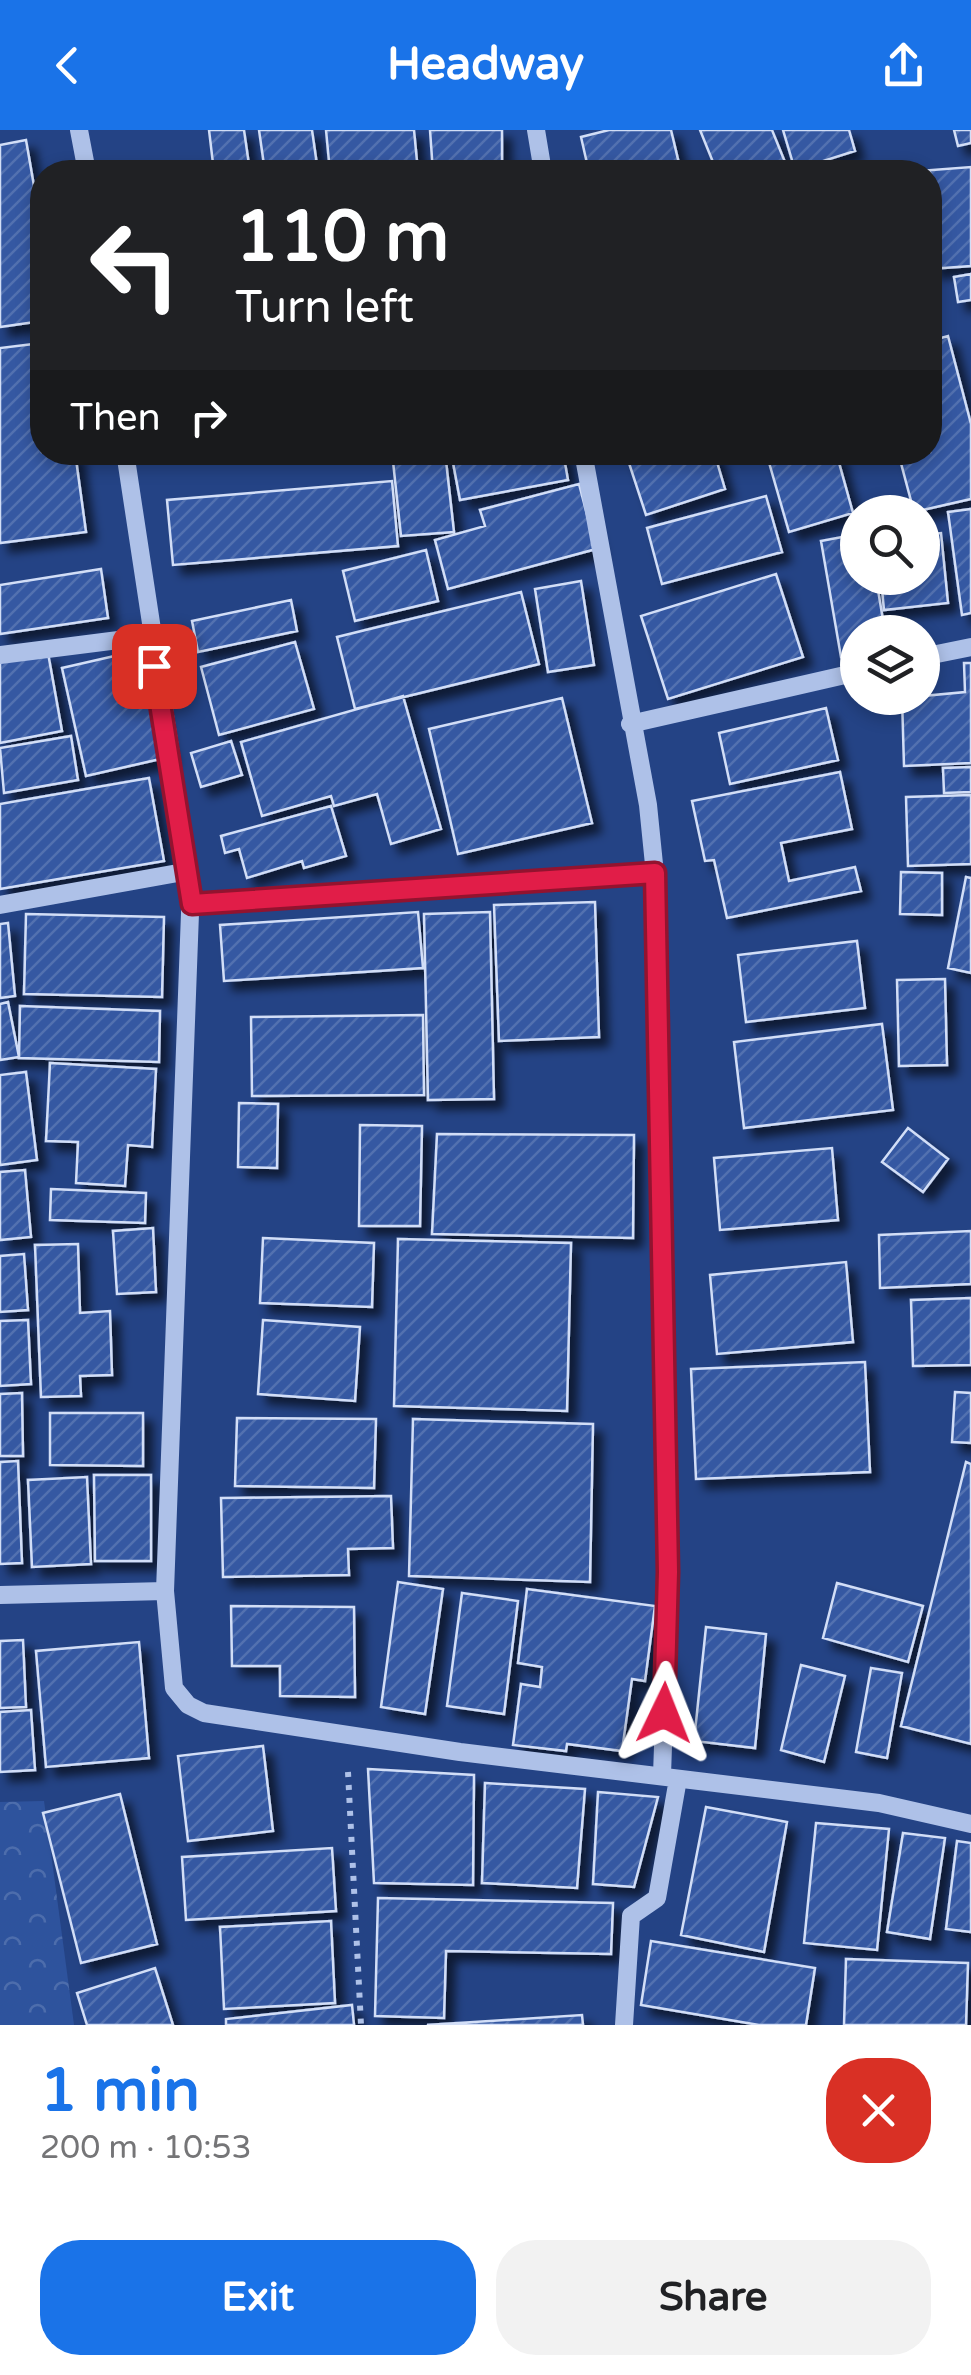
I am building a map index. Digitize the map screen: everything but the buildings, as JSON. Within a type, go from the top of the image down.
[{"type":"street","points":[[79,130],[85,160]]},
{"type":"street","points":[[536,130],[540,160]]},
{"type":"street","points":[[126,465],[192,904],[166,1591],[174,1688],[188,1705],[204,1713],[347,1737],[879,1803],[971,1824]]},
{"type":"street","points":[[585,465],[648,805],[655,873],[670,1777],[657,1898],[631,1916],[624,2025]]},
{"type":"street","points":[[0,654],[150,636]]},
{"type":"street","points":[[940,653],[971,647]]},
{"type":"street","points":[[630,724],[840,676]]},
{"type":"street","points":[[0,905],[189,871]]},
{"type":"street","points":[[192,904],[655,873]]},
{"type":"street","points":[[0,1595],[166,1591]]},
{"type":"path","points":[[347,1737],[361,2025]]},
{"type":"green space","points":[[44,1801],[74,2025],[0,2025],[0,1802]]},
{"type":"route","points":[[154,666],[192,904],[655,873],[662,1062],[663,1409],[668,1572],[664,1713]]}]
